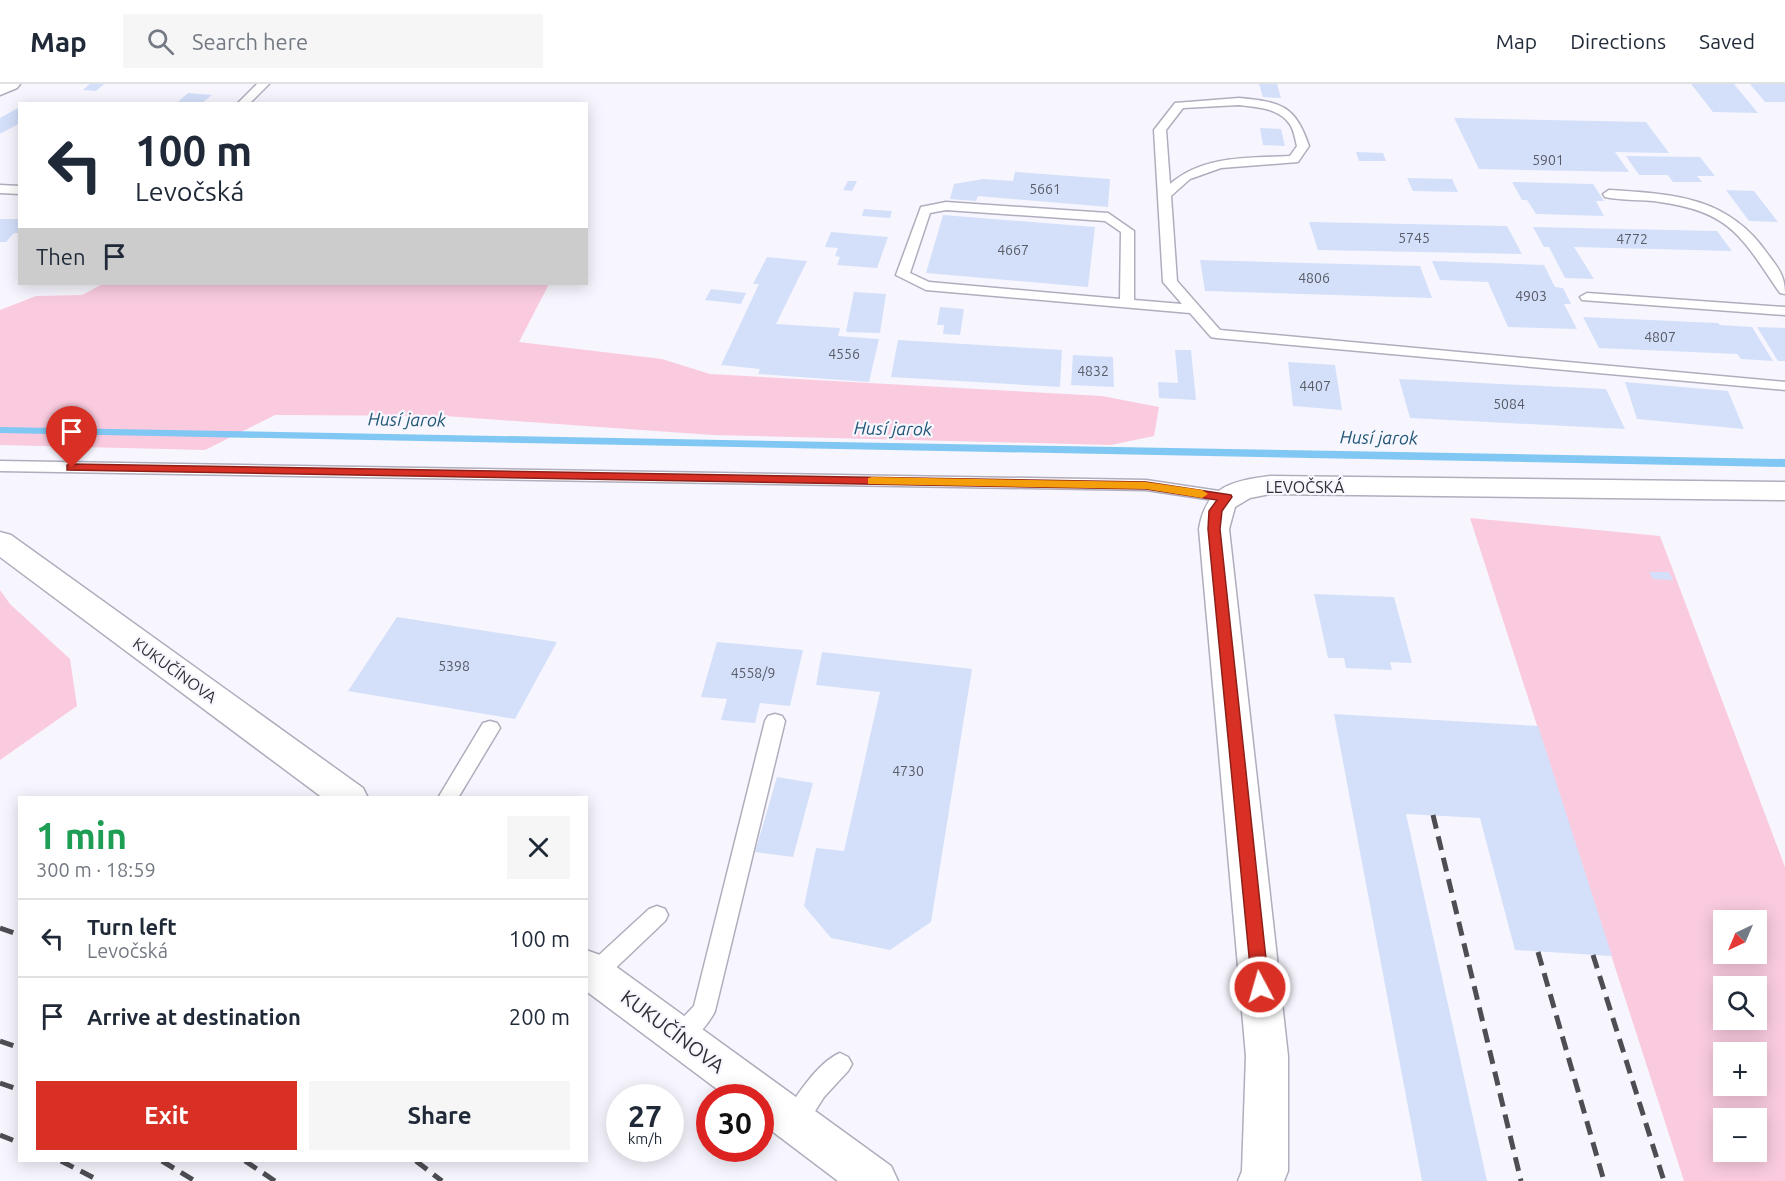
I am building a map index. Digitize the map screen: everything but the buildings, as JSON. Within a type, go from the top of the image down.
[{"type":"street","points":[[0,89],[10,84]]},
{"type":"street","name":"LEVOČSKÁ","points":[[1226,497],[1246,488],[1270,485],[1785,491]]},
{"type":"street","points":[[1226,497],[1215,511],[1214,529],[1267,1056],[1265,1171],[1261,1181]]},
{"type":"street","name":"KUKUČÍNOVA","points":[[0,542],[347,796]]},
{"type":"street","name":"KUKUČÍNOVA","points":[[591,970],[875,1181]]},
{"type":"lane","points":[[244,102],[263,84]]},
{"type":"lane","points":[[1165,194],[1186,176],[1219,164],[1294,159],[1303,146],[1293,120],[1272,105],[1219,102],[1179,105],[1160,130],[1170,282],[1216,334],[1785,386]]},
{"type":"lane","points":[[0,189],[18,190]]},
{"type":"lane","points":[[1609,194],[1642,195],[1705,207],[1734,224],[1757,250],[1785,290]]},
{"type":"lane","points":[[1126,303],[1128,231],[1108,217],[946,206],[925,210],[903,275],[926,286],[1194,309]]},
{"type":"lane","points":[[1587,297],[1785,311]]},
{"type":"lane","name":"LEVOČSKÁ","points":[[0,466],[1146,486],[1226,497]]},
{"type":"lane","points":[[680,1036],[704,1011],[775,721]]},
{"type":"lane","points":[[449,796],[490,728]]},
{"type":"lane","points":[[591,970],[657,915]]},
{"type":"lane","points":[[794,1122],[816,1089],[840,1064]]},
{"type":"shaded area","points":[[101,285],[548,285],[519,342],[662,359],[710,374],[1102,396],[1159,407],[1154,436],[1111,445],[712,435],[445,416],[275,415],[205,450],[0,445],[0,310],[36,296],[82,295]]},
{"type":"shaded area","points":[[1470,518],[1660,536],[1785,867],[1785,1181],[1684,1181]]},
{"type":"shaded area","points":[[0,590],[10,604],[70,659],[77,706],[0,760]]},
{"type":"waterway","name":"Husí jarok","points":[[0,430],[1785,463]]},
{"type":"railway","points":[[1433,815],[1521,1181]]},
{"type":"railway","points":[[0,928],[18,934]]},
{"type":"railway","points":[[1538,952],[1604,1181]]},
{"type":"railway","points":[[1593,955],[1664,1181]]},
{"type":"railway","points":[[0,1041],[18,1047]]},
{"type":"railway","points":[[0,1083],[18,1089]]},
{"type":"railway","points":[[0,1135],[18,1142]]},
{"type":"railway","points":[[63,1162],[100,1181]]},
{"type":"railway","points":[[164,1162],[195,1181]]},
{"type":"railway","points":[[246,1162],[275,1181]]},
{"type":"railway","points":[[417,1162],[442,1181]]},
{"type":"slow traffic","points":[[872,481],[1146,486],[1202,494]]},
{"type":"route","points":[[72,468],[1146,486],[1226,497],[1215,511],[1214,529],[1260,987]]}]
